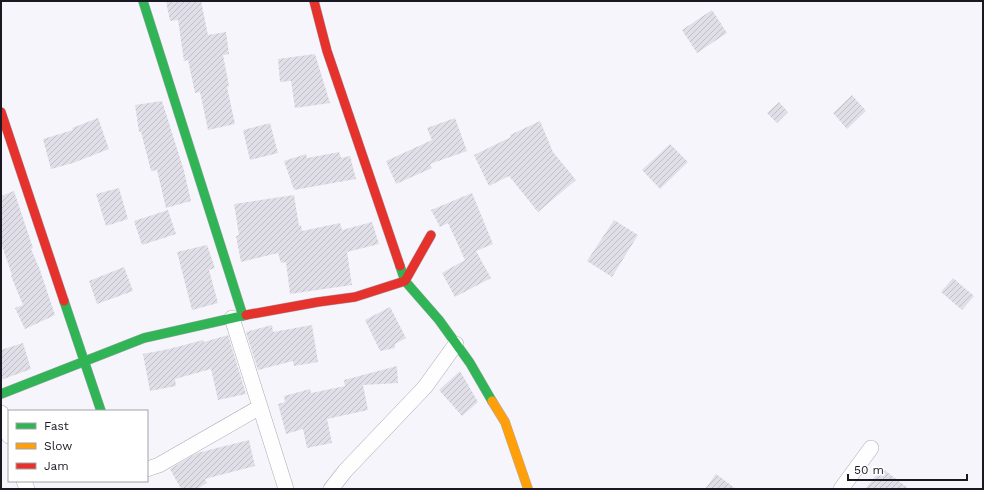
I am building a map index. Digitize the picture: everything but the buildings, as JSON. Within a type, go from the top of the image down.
[{"type":"street","points":[[143,1],[238,317],[260,407],[286,489]]},
{"type":"street","points":[[314,1],[327,51],[405,281],[439,320],[470,363],[505,422],[528,489]]},
{"type":"street","points":[[1,112],[101,410]]},
{"type":"street","points":[[1,394],[144,338],[238,317],[318,302],[355,297],[405,281],[431,235]]},
{"type":"street","points":[[331,489],[345,471],[425,387],[456,344]]},
{"type":"street","points":[[148,469],[159,465],[260,407]]},
{"type":"street","points":[[1,414],[8,433]]},
{"type":"street","points":[[841,489],[871,448]]},
{"type":"traffic: fast","points":[[143,1],[243,316]]},
{"type":"traffic: fast","points":[[400,266],[405,281],[439,320],[470,363],[492,401]]},
{"type":"traffic: fast","points":[[64,301],[101,410]]},
{"type":"traffic: fast","points":[[1,394],[144,338],[246,315]]},
{"type":"traffic: slow","points":[[492,401],[505,422],[528,489]]},
{"type":"traffic: jam","points":[[314,1],[327,51],[400,266]]},
{"type":"traffic: jam","points":[[1,112],[64,301]]},
{"type":"traffic: jam","points":[[246,315],[355,297],[405,281],[431,235]]}]
